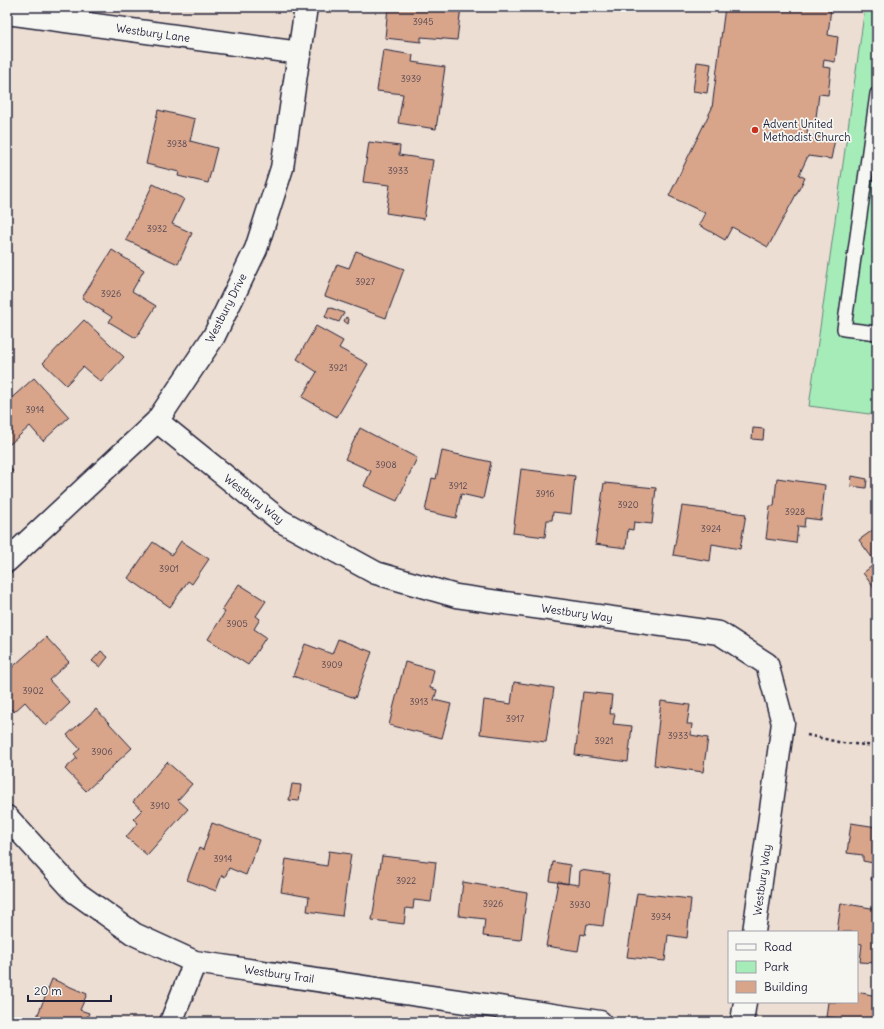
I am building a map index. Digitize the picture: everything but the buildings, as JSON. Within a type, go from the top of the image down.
[{"type":"street","name":"Westbury Drive","points":[[7,561],[157,421],[214,336],[256,249],[282,168],[306,7]]},
{"type":"street","name":"Westbury Lane","points":[[7,13],[300,53]]},
{"type":"street","name":"Westbury Way","points":[[157,421],[281,521],[376,573],[456,596],[718,633],[767,664],[783,724],[754,931]]},
{"type":"street","name":"Westbury Trail","points":[[7,817],[75,892],[134,934],[195,962],[600,1022]]},
{"type":"street","points":[[171,1022],[195,962]]},
{"type":"street","points":[[742,1022],[745,1003]]},
{"type":"lane","points":[[877,94],[844,329],[877,333]]},
{"type":"path","points":[[783,724],[808,736],[843,743],[877,746]]},
{"type":"green space","points":[[865,7],[877,7],[877,415],[809,406]]},
{"type":"place","name":"Advent United Methodist Church","points":[[755,130]]}]
